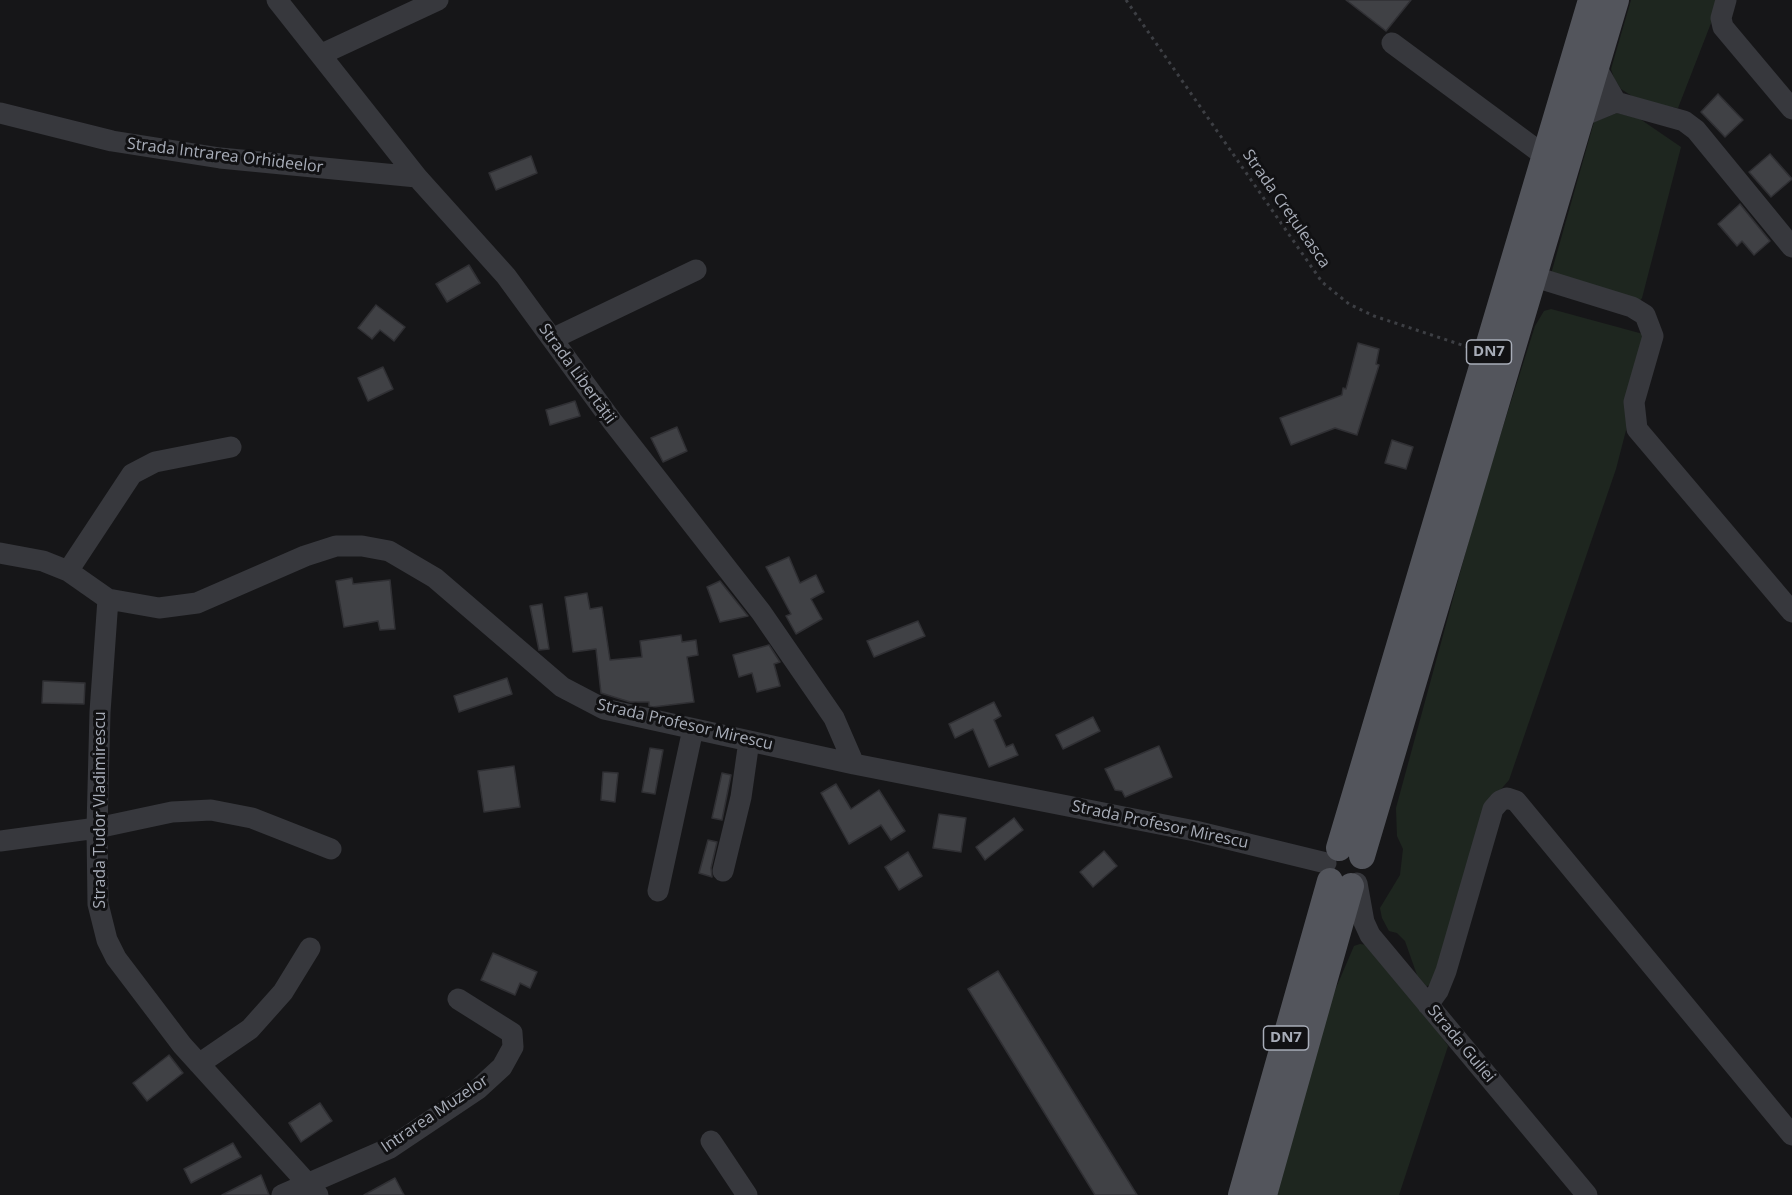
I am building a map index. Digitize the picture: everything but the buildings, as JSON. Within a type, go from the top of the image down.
[{"type":"main road","name":"DN7","points":[[1264,1195],[1344,870],[1488,353],[1592,0]]},
{"type":"main road","name":"DN7","points":[[1241,1195],[1534,283],[1616,0]]},
{"type":"street","name":"Strada Libertății","points":[[277,0],[417,177],[506,276],[652,474],[760,612],[816,690],[845,740],[854,764]]},
{"type":"street","points":[[322,54],[438,0]]},
{"type":"street","points":[[1726,0],[1721,18],[1723,27],[1792,109]]},
{"type":"street","points":[[1392,43],[1545,156]]},
{"type":"street","points":[[1596,67],[1616,102]]},
{"type":"street","points":[[1582,116],[1616,102],[1684,121],[1696,130],[1792,247]]},
{"type":"street","name":"Strada Intrarea Orhideelor","points":[[0,113],[112,141],[220,158],[417,177]]},
{"type":"street","points":[[552,339],[696,270]]},
{"type":"street","points":[[1534,283],[1648,325],[1653,336],[1634,402],[1637,429],[1792,612]]},
{"type":"street","points":[[68,571],[132,474],[155,462],[231,447]]},
{"type":"street","name":"Strada Profesor Mirescu","points":[[0,553],[43,561],[68,571],[108,599],[159,608],[178,606],[226,591],[305,556],[336,546],[362,546],[389,551],[408,560],[435,578],[562,687],[604,709],[854,764],[1195,831],[1344,870]]},
{"type":"street","name":"Strada Tudor Vladimirescu","points":[[108,599],[100,712],[97,828],[98,904],[107,940],[146,999],[199,1064],[312,1189]]},
{"type":"street","points":[[658,891],[693,729]]},
{"type":"street","points":[[723,871],[741,797],[749,741]]},
{"type":"street","points":[[1428,1005],[1438,992],[1446,971],[1493,809],[1500,801],[1507,798],[1516,801],[1792,1135]]},
{"type":"street","points":[[0,841],[97,828],[172,812],[211,810],[252,818],[331,849]]},
{"type":"street","name":"Strada Guliei","points":[[1344,870],[1370,935],[1587,1195]]},
{"type":"street","points":[[199,1064],[250,1029],[283,992],[310,948]]},
{"type":"street","name":"Intrarea Muzelor","points":[[312,1189],[390,1148],[478,1089],[502,1067],[513,1047],[512,1033],[458,999]]},
{"type":"street","points":[[711,1141],[747,1195]]},
{"type":"street","points":[[282,1195],[312,1189]]},
{"type":"path","name":"Strada Crețuleasca","points":[[1126,0],[1322,282],[1349,304],[1374,316],[1488,353]]},
{"type":"shaded area","points":[[1631,0],[1720,0],[1678,108],[1643,103],[1621,89],[1614,78],[1611,69]]},
{"type":"shaded area","points":[[1617,113],[1640,119],[1681,147],[1642,298],[1637,304],[1551,274],[1594,122]]},
{"type":"shaded area","points":[[1551,309],[1643,334],[1648,345],[1616,469],[1509,780],[1496,795],[1433,985],[1426,986],[1417,975],[1405,941],[1397,933],[1389,931],[1380,908],[1400,875],[1403,849],[1397,836],[1396,808],[1481,496],[1535,326],[1544,311]]},
{"type":"shaded area","points":[[1367,945],[1422,1008],[1448,1046],[1399,1195],[1274,1195],[1330,1002],[1354,946]]}]
